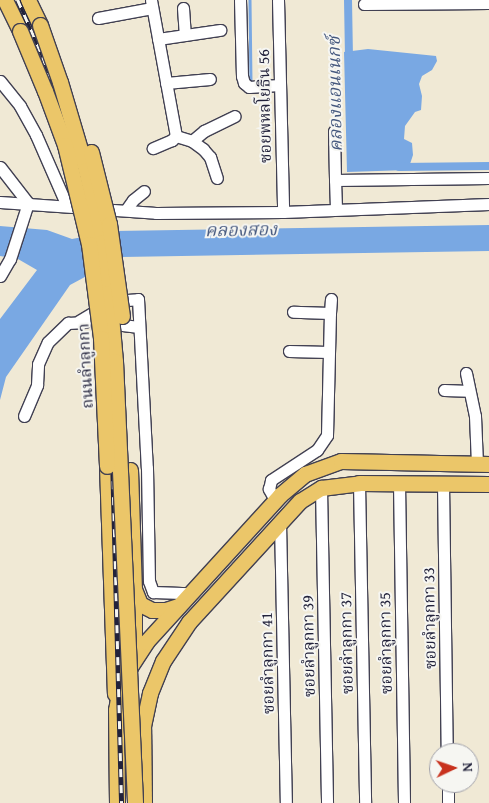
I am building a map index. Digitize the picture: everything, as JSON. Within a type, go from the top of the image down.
[{"type":"main road","name":"ถนนลำลูกกา","points":[[5,0],[46,91],[65,145],[89,244],[101,338],[116,710],[117,803]]},
{"type":"main road","name":"ถนนลำลูกกา","points":[[28,0],[40,25],[60,82],[93,201],[110,301],[115,361],[135,803]]},
{"type":"main road","points":[[60,82],[82,126],[101,186],[109,224],[122,318],[130,470],[134,636],[131,640],[122,641],[117,639],[113,631]]},
{"type":"main road","name":"ถนนลำลูกกา","points":[[116,710],[119,693],[130,666],[146,642],[275,500],[305,474],[341,462],[483,464]]},
{"type":"main road","points":[[144,803],[143,726],[156,677],[175,641],[189,622],[300,501],[321,488],[359,483],[489,484]]},
{"type":"main road","points":[[134,590],[140,604],[152,610],[166,610],[178,606]]},
{"type":"street","points":[[240,0],[242,76],[244,83],[249,87],[279,85]]},
{"type":"street","name":"ซอยพหลโยธิน 56","points":[[278,0],[283,212]]},
{"type":"street","points":[[364,4],[489,3]]},
{"type":"street","points":[[98,18],[151,4],[176,136]]},
{"type":"street","points":[[183,8],[185,35]]},
{"type":"street","points":[[158,39],[220,30]]},
{"type":"street","points":[[166,84],[210,79]]},
{"type":"street","points":[[0,81],[20,106],[36,136],[67,206]]},
{"type":"street","points":[[192,141],[204,131],[234,116]]},
{"type":"street","points":[[334,131],[336,208]]},
{"type":"street","points":[[176,136],[192,141],[210,157],[217,178]]},
{"type":"street","points":[[153,148],[172,140],[176,136]]},
{"type":"street","points":[[0,168],[28,204]]},
{"type":"street","points":[[335,180],[489,178]]},
{"type":"street","points":[[126,210],[133,200],[144,191]]},
{"type":"street","points":[[0,202],[156,213],[283,212],[336,208],[489,204]]},
{"type":"street","points":[[0,276],[10,259],[28,204]]},
{"type":"street","points":[[79,321],[112,301],[138,299],[147,468],[149,581],[153,592],[189,593]]},
{"type":"street","points":[[275,500],[269,489],[271,480],[323,444],[326,435],[331,299]]},
{"type":"street","points":[[293,312],[330,313]]},
{"type":"street","points":[[24,416],[36,385],[38,364],[48,342],[68,323],[79,321],[139,327]]},
{"type":"street","points":[[289,351],[329,352]]},
{"type":"street","points":[[466,373],[483,464]]},
{"type":"street","points":[[444,390],[469,391]]},
{"type":"street","points":[[323,444],[330,465]]},
{"type":"street","name":"ซอยลำลูกกา 37","points":[[359,483],[365,803]]},
{"type":"street","name":"ซอยลำลูกกา 35","points":[[399,483],[404,803]]},
{"type":"street","name":"ซอยลำลูกกา 33","points":[[443,483],[447,743]]},
{"type":"street","name":"ซอยลำลูกกา 39","points":[[321,488],[327,803]]},
{"type":"street","name":"ซอยลำลูกกา 41","points":[[280,522],[286,803]]},
{"type":"water","points":[[368,49],[436,56],[437,61],[432,70],[422,76],[419,84],[422,96],[421,110],[415,112],[405,126],[404,139],[412,143],[413,155],[408,170],[347,172],[344,52]]},
{"type":"water","name":"คลองสอง","points":[[489,225],[489,251],[122,257],[70,285],[6,377],[0,400],[0,319],[37,270],[18,259],[0,256],[0,226],[47,230],[72,239],[115,231]]},
{"type":"waterway","points":[[250,0],[251,82]]},
{"type":"waterway","name":"คลองแอนเนกซ์","points":[[348,0],[349,60]]},
{"type":"waterway","name":"คลองแอนเนกซ์","points":[[399,167],[489,166]]},
{"type":"railway","points":[[18,0],[43,57],[74,148],[94,231],[104,289],[110,353],[122,803]]}]
